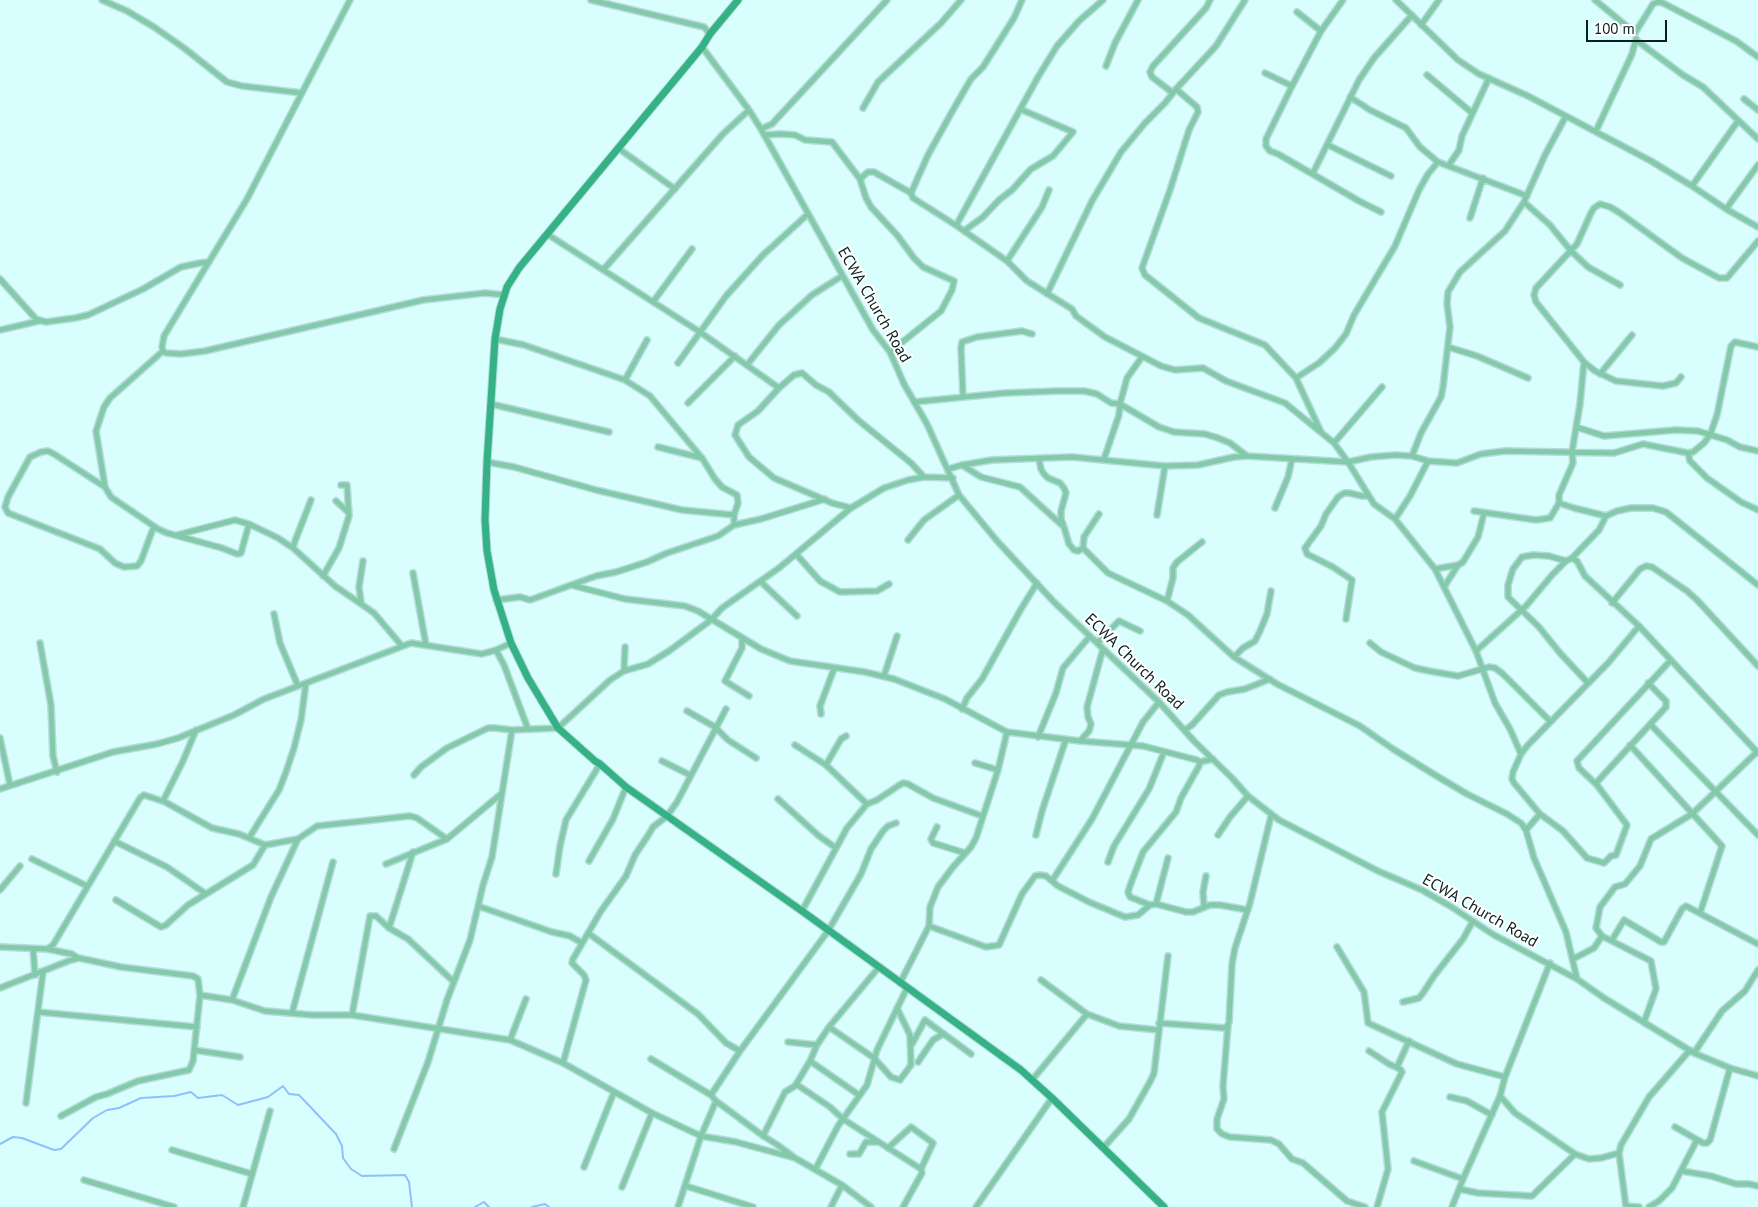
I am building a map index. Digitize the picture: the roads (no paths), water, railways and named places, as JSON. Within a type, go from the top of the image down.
[{"type":"street","points":[[102,0],[127,11],[154,27],[227,82],[242,86],[302,92]]},
{"type":"street","points":[[163,351],[164,336],[247,199],[350,0]]},
{"type":"street","points":[[591,0],[704,27],[710,34]]},
{"type":"street","points":[[738,0],[710,34],[702,47],[519,268],[507,287],[500,309],[495,340],[485,520],[487,551],[496,600],[511,643],[528,678],[558,728],[595,761],[626,786],[961,1026],[1032,1080],[1164,1207]]},
{"type":"street","points":[[761,129],[772,124],[887,0]]},
{"type":"street","points":[[863,108],[878,82],[941,23],[961,0]]},
{"type":"street","points":[[1022,0],[1014,18],[982,67],[971,79],[953,110],[928,155],[911,193],[912,198],[958,226],[1007,261],[1027,281],[1072,309],[1076,316],[1105,337],[1142,357],[1175,370],[1203,368],[1226,380],[1285,403],[1334,444],[1348,462],[1374,504],[1395,519],[1435,569],[1476,651],[1495,703],[1510,729],[1521,754]]},
{"type":"street","points":[[958,226],[958,222],[1020,109],[1057,46],[1079,20],[1103,0]]},
{"type":"street","points":[[1106,66],[1115,43],[1138,0]]},
{"type":"street","points":[[1210,0],[1206,8],[1153,66],[1150,72],[1152,77],[1197,107],[1198,112],[1189,130],[1142,268],[1145,275],[1199,318],[1265,345],[1296,378],[1321,433]]},
{"type":"street","points":[[1047,294],[1107,174],[1132,138],[1216,46],[1245,0]]},
{"type":"street","points":[[1343,0],[1321,31],[1266,140],[1266,146],[1270,151],[1381,212]]},
{"type":"street","points":[[1396,0],[1458,60],[1488,78],[1596,131],[1692,186],[1726,209],[1758,227]]},
{"type":"street","points":[[1421,25],[1439,0]]},
{"type":"street","points":[[1595,0],[1635,33]]},
{"type":"street","points":[[1596,131],[1632,54],[1636,40],[1635,33],[1653,4],[1658,2],[1682,13],[1736,42],[1758,57]]},
{"type":"street","points":[[1297,12],[1321,31]]},
{"type":"street","points":[[1313,173],[1350,97],[1374,58],[1412,16]]},
{"type":"street","points":[[1636,40],[1683,75],[1703,87],[1758,139]]},
{"type":"street","name":"ECWA Church Road","points":[[702,47],[761,129],[873,330],[890,352],[960,495],[998,542],[1054,602],[1159,702],[1248,796],[1271,816],[1378,871],[1429,894],[1517,948],[1550,963],[1692,1052],[1730,1068],[1758,1076]]},
{"type":"street","points":[[1265,74],[1292,86]]},
{"type":"street","points":[[1427,75],[1471,112]]},
{"type":"street","points":[[1449,166],[1459,150],[1471,112],[1488,78]]},
{"type":"street","points":[[1350,97],[1406,128],[1420,147],[1438,162],[1526,196]]},
{"type":"street","points":[[1744,98],[1758,110]]},
{"type":"street","points":[[964,231],[983,217],[1031,169],[1053,156],[1074,132],[1020,109]]},
{"type":"street","points":[[603,270],[724,134],[749,110]]},
{"type":"street","points":[[1412,456],[1421,433],[1440,397],[1446,371],[1450,327],[1447,304],[1448,292],[1460,272],[1505,231],[1524,202],[1545,155],[1566,116]]},
{"type":"street","points":[[1692,186],[1738,121]]},
{"type":"street","points":[[764,135],[788,134],[805,140],[832,142],[860,178],[871,207],[923,267],[954,280],[952,290],[941,311],[890,352]]},
{"type":"street","points":[[1328,145],[1391,176]]},
{"type":"street","points":[[618,148],[675,189]]},
{"type":"street","points":[[1296,378],[1319,363],[1346,334],[1354,315],[1395,246],[1419,190],[1428,174],[1438,162]]},
{"type":"street","points":[[1726,209],[1758,165]]},
{"type":"street","points":[[860,178],[868,172],[874,172],[911,193]]},
{"type":"street","points":[[1470,218],[1483,178]]},
{"type":"street","points":[[1007,261],[1042,207],[1049,190]]},
{"type":"street","points":[[1524,202],[1550,225],[1571,251],[1594,272],[1620,285]]},
{"type":"street","points":[[1681,377],[1676,382],[1663,386],[1616,381],[1600,374],[1584,362],[1536,302],[1534,295],[1536,288],[1571,251],[1584,232],[1594,208],[1600,204],[1620,213],[1682,258],[1719,278],[1727,278],[1758,241]]},
{"type":"street","points":[[678,363],[726,296],[808,214]]},
{"type":"street","points":[[547,234],[700,332],[779,388]]},
{"type":"street","points":[[653,302],[692,250]]},
{"type":"street","points":[[0,330],[40,321],[88,315],[143,289],[181,267],[209,262]]},
{"type":"street","points":[[747,364],[779,325],[812,295],[842,276]]},
{"type":"street","points":[[0,279],[14,296],[40,321]]},
{"type":"street","points":[[163,351],[181,354],[205,350],[423,300],[485,293],[505,295]]},
{"type":"street","points":[[963,397],[962,342],[977,337],[1022,331],[1032,334]]},
{"type":"street","points":[[1600,374],[1632,335]]},
{"type":"street","points":[[495,340],[524,345],[638,386],[650,396],[702,458],[722,488],[737,495],[738,503],[734,515],[734,525]]},
{"type":"street","points":[[625,380],[647,340]]},
{"type":"street","points":[[948,469],[962,464],[992,460],[1072,457],[1165,466],[1198,465],[1247,456],[1348,462],[1371,457],[1395,455],[1412,456],[1428,461],[1457,463],[1481,454],[1505,451],[1614,453],[1643,444],[1688,453],[1693,452],[1704,443],[1710,435],[1717,415],[1731,346],[1735,342],[1758,347]]},
{"type":"street","points":[[1448,347],[1477,356],[1528,378]]},
{"type":"street","points":[[163,351],[110,398],[104,407],[96,431],[105,487],[111,497],[167,533],[222,548],[239,555],[249,524]]},
{"type":"street","points":[[688,403],[735,356]]},
{"type":"street","points":[[1104,459],[1119,415],[1127,378],[1142,357]]},
{"type":"street","points":[[1474,510],[1536,520],[1550,518],[1573,463],[1572,452],[1584,362]]},
{"type":"street","points":[[851,508],[774,478],[749,457],[735,435],[738,425],[758,411],[794,375],[802,373],[816,385],[829,392],[858,420],[912,463],[924,477]]},
{"type":"street","points":[[1334,444],[1382,387]]},
{"type":"street","points":[[914,402],[1005,393],[1084,392],[1097,394],[1111,403],[1120,404],[1159,427],[1174,432],[1205,434],[1230,443],[1247,456]]},
{"type":"street","points":[[491,404],[610,432]]},
{"type":"street","points":[[1576,428],[1604,436],[1676,430],[1698,431],[1728,440],[1740,447],[1758,451]]},
{"type":"street","points":[[658,447],[702,458]]},
{"type":"street","points":[[105,487],[54,454],[48,451],[41,452],[30,457],[8,497],[5,507],[8,513],[100,550],[115,563],[124,566],[137,566],[141,561],[154,526]]},
{"type":"street","points":[[1688,453],[1690,461],[1707,478],[1741,502],[1758,510]]},
{"type":"street","points":[[1040,458],[1044,474],[1060,484],[1066,493],[1061,519],[1069,544],[1074,550],[1078,551],[1083,548]]},
{"type":"street","points":[[1275,508],[1288,477],[1292,459]]},
{"type":"street","points":[[1395,519],[1410,496],[1428,461]]},
{"type":"street","points":[[487,462],[514,466],[596,490],[682,510],[734,515]]},
{"type":"street","points":[[962,464],[981,477],[1020,487],[1064,527]]},
{"type":"street","points":[[1157,515],[1165,466]]},
{"type":"street","points":[[414,775],[421,767],[447,748],[488,728],[512,730],[558,728],[605,684],[624,671],[648,664],[669,651],[711,620],[722,608],[761,582],[851,508],[884,488],[908,480],[924,477],[953,478]]},
{"type":"street","points":[[323,576],[339,548],[349,516],[347,485],[342,485]]},
{"type":"street","points":[[1346,619],[1352,580],[1333,567],[1307,554],[1305,548],[1338,497],[1344,493],[1368,496]]},
{"type":"street","points":[[908,540],[924,520],[960,495]]},
{"type":"street","points":[[496,600],[520,597],[530,600],[596,576],[648,562],[667,553],[718,536],[734,525],[761,519],[825,499]]},
{"type":"street","points":[[293,548],[294,541],[311,500]]},
{"type":"street","points":[[336,501],[348,512]]},
{"type":"street","points":[[1558,502],[1606,516],[1617,511],[1632,508],[1653,508],[1666,512],[1758,585]]},
{"type":"street","points":[[1444,587],[1458,565],[1469,554],[1478,537],[1484,513]]},
{"type":"street","points":[[1083,548],[1084,537],[1099,514]]},
{"type":"street","points":[[1476,651],[1522,610],[1552,575],[1566,561],[1572,558],[1599,530],[1606,516]]},
{"type":"street","points":[[175,535],[231,520],[249,524],[278,538],[293,548],[335,586],[361,602],[374,613],[402,646]]},
{"type":"street","points":[[1167,601],[1173,578],[1173,568],[1177,562],[1202,542]]},
{"type":"street","points":[[1083,548],[1108,572],[1167,601],[1188,615],[1234,657],[1360,726],[1393,750],[1521,823],[1526,830],[1534,858],[1566,932],[1577,979]]},
{"type":"street","points":[[796,554],[820,581],[840,592],[877,591],[889,584]]},
{"type":"street","points":[[1566,561],[1549,556],[1533,555],[1522,557],[1513,569],[1508,585],[1508,597],[1588,682]]},
{"type":"street","points":[[1572,558],[1577,562],[1585,576],[1639,626],[1757,752],[1692,814],[1650,839],[1640,866],[1625,884],[1614,887],[1600,908],[1596,928],[1602,936],[1651,961],[1656,988],[1644,1022]]},
{"type":"street","points":[[361,602],[359,586],[363,561]]},
{"type":"street","points":[[1435,569],[1458,565]]},
{"type":"street","points":[[1612,603],[1640,569],[1646,566],[1652,567],[1687,591],[1714,617],[1758,666]]},
{"type":"street","points":[[413,573],[426,645]]},
{"type":"street","points":[[761,582],[797,616]]},
{"type":"street","points":[[962,709],[967,698],[982,679],[1037,583]]},
{"type":"street","points":[[571,585],[625,599],[685,606],[698,611],[761,649],[790,662],[865,672],[894,679],[945,700],[1007,732],[1080,742],[1143,746],[1200,762],[1213,759]]},
{"type":"street","points":[[1234,657],[1243,648],[1255,641],[1268,614],[1271,591]]},
{"type":"street","points":[[274,614],[280,643],[298,686]]},
{"type":"street","points":[[1097,643],[1119,621],[1140,632]]},
{"type":"street","points":[[1639,626],[1609,662],[1550,721],[1521,754],[1513,772],[1512,779],[1540,814],[1560,828],[1586,858],[1604,863],[1611,856],[1616,855],[1627,825],[1597,785],[1579,768],[1577,761],[1671,660]]},
{"type":"street","points":[[884,676],[896,636]]},
{"type":"street","points":[[1038,737],[1056,693],[1063,668],[1090,636]]},
{"type":"street","points":[[742,638],[742,648],[725,681],[749,696]]},
{"type":"street","points":[[40,643],[51,705],[54,756],[57,772]]},
{"type":"street","points":[[0,789],[57,772],[113,752],[157,744],[196,730],[264,699],[411,643],[482,654],[511,643]]},
{"type":"street","points":[[1370,644],[1380,652],[1415,668],[1429,671],[1458,676],[1467,675],[1489,667],[1495,668],[1550,721]]},
{"type":"street","points":[[624,671],[625,648]]},
{"type":"street","points":[[1080,742],[1089,731],[1091,724],[1087,707],[1104,649]]},
{"type":"street","points":[[496,650],[504,665],[528,729]]},
{"type":"street","points":[[821,714],[820,706],[834,669]]},
{"type":"street","points":[[1185,730],[1220,695],[1245,689],[1270,678]]},
{"type":"street","points":[[249,838],[279,790],[286,772],[299,729],[306,683]]},
{"type":"street","points":[[1597,785],[1597,782],[1667,704],[1648,683]]},
{"type":"street","points":[[1052,881],[1092,818],[1143,722],[1159,702]]},
{"type":"street","points":[[563,1063],[586,980],[584,975],[572,964],[572,961],[609,899],[626,876],[635,855],[654,827],[668,816],[726,709]]},
{"type":"street","points":[[687,711],[715,727],[728,740],[756,758]]},
{"type":"street","points":[[1650,724],[1758,835]]},
{"type":"street","points":[[163,801],[184,761],[196,730]]},
{"type":"street","points":[[394,1149],[428,1062],[447,1000],[470,940],[482,885],[492,857],[512,730]]},
{"type":"street","points":[[900,983],[929,926],[929,913],[935,894],[976,838],[998,770],[1007,732]]},
{"type":"street","points":[[826,765],[841,739],[846,736]]},
{"type":"street","points":[[0,738],[10,786]]},
{"type":"street","points":[[1036,835],[1066,739]]},
{"type":"street","points":[[795,745],[826,765],[867,804]]},
{"type":"street","points":[[1630,745],[1722,846],[1700,913]]},
{"type":"street","points":[[1108,862],[1114,846],[1149,789],[1164,752]]},
{"type":"street","points":[[662,760],[690,775]]},
{"type":"street","points":[[1200,762],[1181,798],[1176,812],[1144,852],[1128,895],[1153,904],[1186,912],[1220,905],[1248,910]]},
{"type":"street","points":[[975,763],[998,770]]},
{"type":"street","points":[[556,874],[566,820],[600,764]]},
{"type":"street","points":[[802,911],[847,828],[867,804],[877,800],[903,783],[933,798],[982,816]]},
{"type":"street","points":[[589,862],[613,819],[626,786]]},
{"type":"street","points":[[386,864],[448,838],[502,793]]},
{"type":"street","points":[[47,950],[53,945],[87,886],[144,795],[163,801],[212,828],[249,838],[265,845],[298,840],[317,826],[410,816],[417,818],[448,838]]},
{"type":"street","points":[[1218,835],[1248,796]]},
{"type":"street","points":[[778,799],[836,848]]},
{"type":"street","points":[[1526,830],[1540,814]]},
{"type":"street","points":[[1271,816],[1248,910],[1235,948],[1232,964],[1224,1099],[1217,1119],[1217,1129],[1222,1134],[1230,1137],[1271,1140],[1279,1144],[1292,1159],[1303,1163],[1347,1202],[1364,1207]]},
{"type":"street","points":[[711,1095],[740,1051],[828,931],[861,874],[871,849],[888,826],[896,823]]},
{"type":"street","points":[[937,827],[931,839],[933,843],[965,853]]},
{"type":"street","points":[[232,1000],[271,897],[298,840]]},
{"type":"street","points":[[114,842],[167,866],[206,894]]},
{"type":"street","points":[[116,900],[161,927],[166,926],[188,905],[253,864],[265,845]]},
{"type":"street","points":[[389,928],[413,852]]},
{"type":"street","points":[[32,858],[87,886]]},
{"type":"street","points":[[929,926],[986,947],[995,947],[1001,942],[1028,884],[1035,876],[1040,875],[1046,876],[1089,902],[1125,916],[1138,915],[1153,904],[1168,858]]},
{"type":"street","points":[[292,1013],[333,862]]},
{"type":"street","points":[[0,890],[20,866]]},
{"type":"street","points":[[1204,907],[1203,892],[1206,876]]},
{"type":"street","points":[[478,906],[552,932],[570,936],[582,943]]},
{"type":"street","points":[[1612,940],[1624,920],[1662,942],[1684,907],[1700,913],[1758,944]]},
{"type":"street","points":[[352,1015],[370,916],[376,916],[389,928],[415,944],[454,982]]},
{"type":"street","points":[[1403,1002],[1415,999],[1423,993],[1473,921]]},
{"type":"street","points":[[588,933],[698,1014],[726,1042],[740,1051]]},
{"type":"street","points":[[1573,960],[1594,948],[1602,936]]},
{"type":"street","points":[[0,947],[47,950],[72,954],[79,958],[122,968],[193,976],[198,979],[200,995],[197,1027],[193,1062],[189,1070],[138,1082],[96,1097],[62,1116]]},
{"type":"street","points":[[1337,947],[1364,992],[1368,1023],[1457,1064],[1505,1077]]},
{"type":"street","points":[[33,949],[35,975]]},
{"type":"street","points":[[1103,1148],[1129,1119],[1151,1080],[1168,956]]},
{"type":"street","points":[[0,988],[79,958]]},
{"type":"street","points":[[1452,1207],[1500,1096],[1505,1077],[1550,963]]},
{"type":"street","points":[[763,1136],[785,1092],[796,1084],[829,1027],[879,967]]},
{"type":"street","points":[[1639,1207],[1626,1206],[1619,1153],[1621,1145],[1649,1097],[1692,1052],[1722,1011],[1746,991],[1758,970]]},
{"type":"street","points":[[26,1103],[43,972]]},
{"type":"street","points":[[1041,980],[1087,1014],[1119,1026],[1158,1030]]},
{"type":"street","points":[[816,1168],[843,1119],[867,1084],[874,1058],[907,988]]},
{"type":"street","points":[[200,995],[232,1000],[265,1012],[352,1015],[510,1040],[563,1063],[652,1113],[702,1136],[736,1142],[795,1158]]},
{"type":"street","points":[[510,1040],[526,999]]},
{"type":"street","points":[[829,1027],[874,1058],[891,1077],[900,1080],[911,1066],[910,1035],[897,1008]]},
{"type":"street","points":[[38,1012],[197,1027]]},
{"type":"street","points":[[1032,1080],[1087,1014]]},
{"type":"street","points":[[910,1046],[925,1020],[971,1054]]},
{"type":"street","points":[[1159,1023],[1225,1028],[1228,1026]]},
{"type":"street","points":[[918,1062],[933,1040],[943,1034]]},
{"type":"street","points":[[1397,1067],[1409,1041]]},
{"type":"street","points":[[788,1042],[817,1046]]},
{"type":"street","points":[[194,1050],[240,1056]]},
{"type":"street","points":[[1369,1051],[1388,1064],[1397,1067],[1402,1072],[1382,1112],[1388,1169],[1377,1207]]},
{"type":"street","points":[[651,1059],[711,1095],[716,1101],[763,1136],[795,1158],[816,1168],[842,1185],[870,1207]]},
{"type":"street","points":[[810,1061],[859,1095]]},
{"type":"street","points":[[1676,1127],[1703,1143],[1707,1143],[1710,1140],[1730,1068]]},
{"type":"street","points":[[796,1084],[830,1107],[843,1119],[921,1169]]},
{"type":"street","points":[[584,1167],[614,1092]]},
{"type":"street","points":[[1500,1096],[1516,1113],[1575,1154],[1589,1159],[1619,1153]]},
{"type":"street","points":[[1450,1097],[1467,1101],[1492,1114]]},
{"type":"street","points":[[976,1207],[1052,1098]]},
{"type":"street","points":[[678,1207],[716,1101]]},
{"type":"street","points":[[243,1207],[270,1111]]},
{"type":"street","points":[[622,1187],[652,1113]]},
{"type":"street","points":[[888,1148],[911,1128],[933,1142],[921,1169],[922,1173],[903,1207]]},
{"type":"street","points":[[1649,1207],[1659,1201],[1672,1188],[1697,1140]]},
{"type":"street","points":[[850,1154],[859,1154],[866,1142],[879,1142]]},
{"type":"street","points":[[172,1150],[252,1174]]},
{"type":"street","points":[[1459,1189],[1478,1194],[1532,1196],[1575,1154]]},
{"type":"street","points":[[1414,1161],[1463,1179]]},
{"type":"street","points":[[1682,1171],[1710,1176],[1736,1184],[1758,1186]]},
{"type":"street","points":[[84,1180],[174,1207]]},
{"type":"street","points":[[831,1207],[842,1185]]},
{"type":"street","points":[[686,1186],[753,1207]]},
{"type":"street","points":[[1342,1207],[1347,1202]]},
{"type":"waterway","points":[[0,1144],[13,1137],[22,1138],[54,1150],[61,1149],[93,1118],[107,1110],[119,1108],[141,1098],[174,1096],[191,1092],[198,1098],[222,1095],[238,1105],[268,1097],[283,1086],[289,1094],[299,1095],[336,1134],[342,1146],[343,1158],[351,1169],[362,1176],[405,1175],[409,1182],[412,1207]]},
{"type":"waterway","points":[[475,1207],[484,1202],[489,1207]]},
{"type":"waterway","points":[[532,1207],[545,1204],[549,1207]]}]
